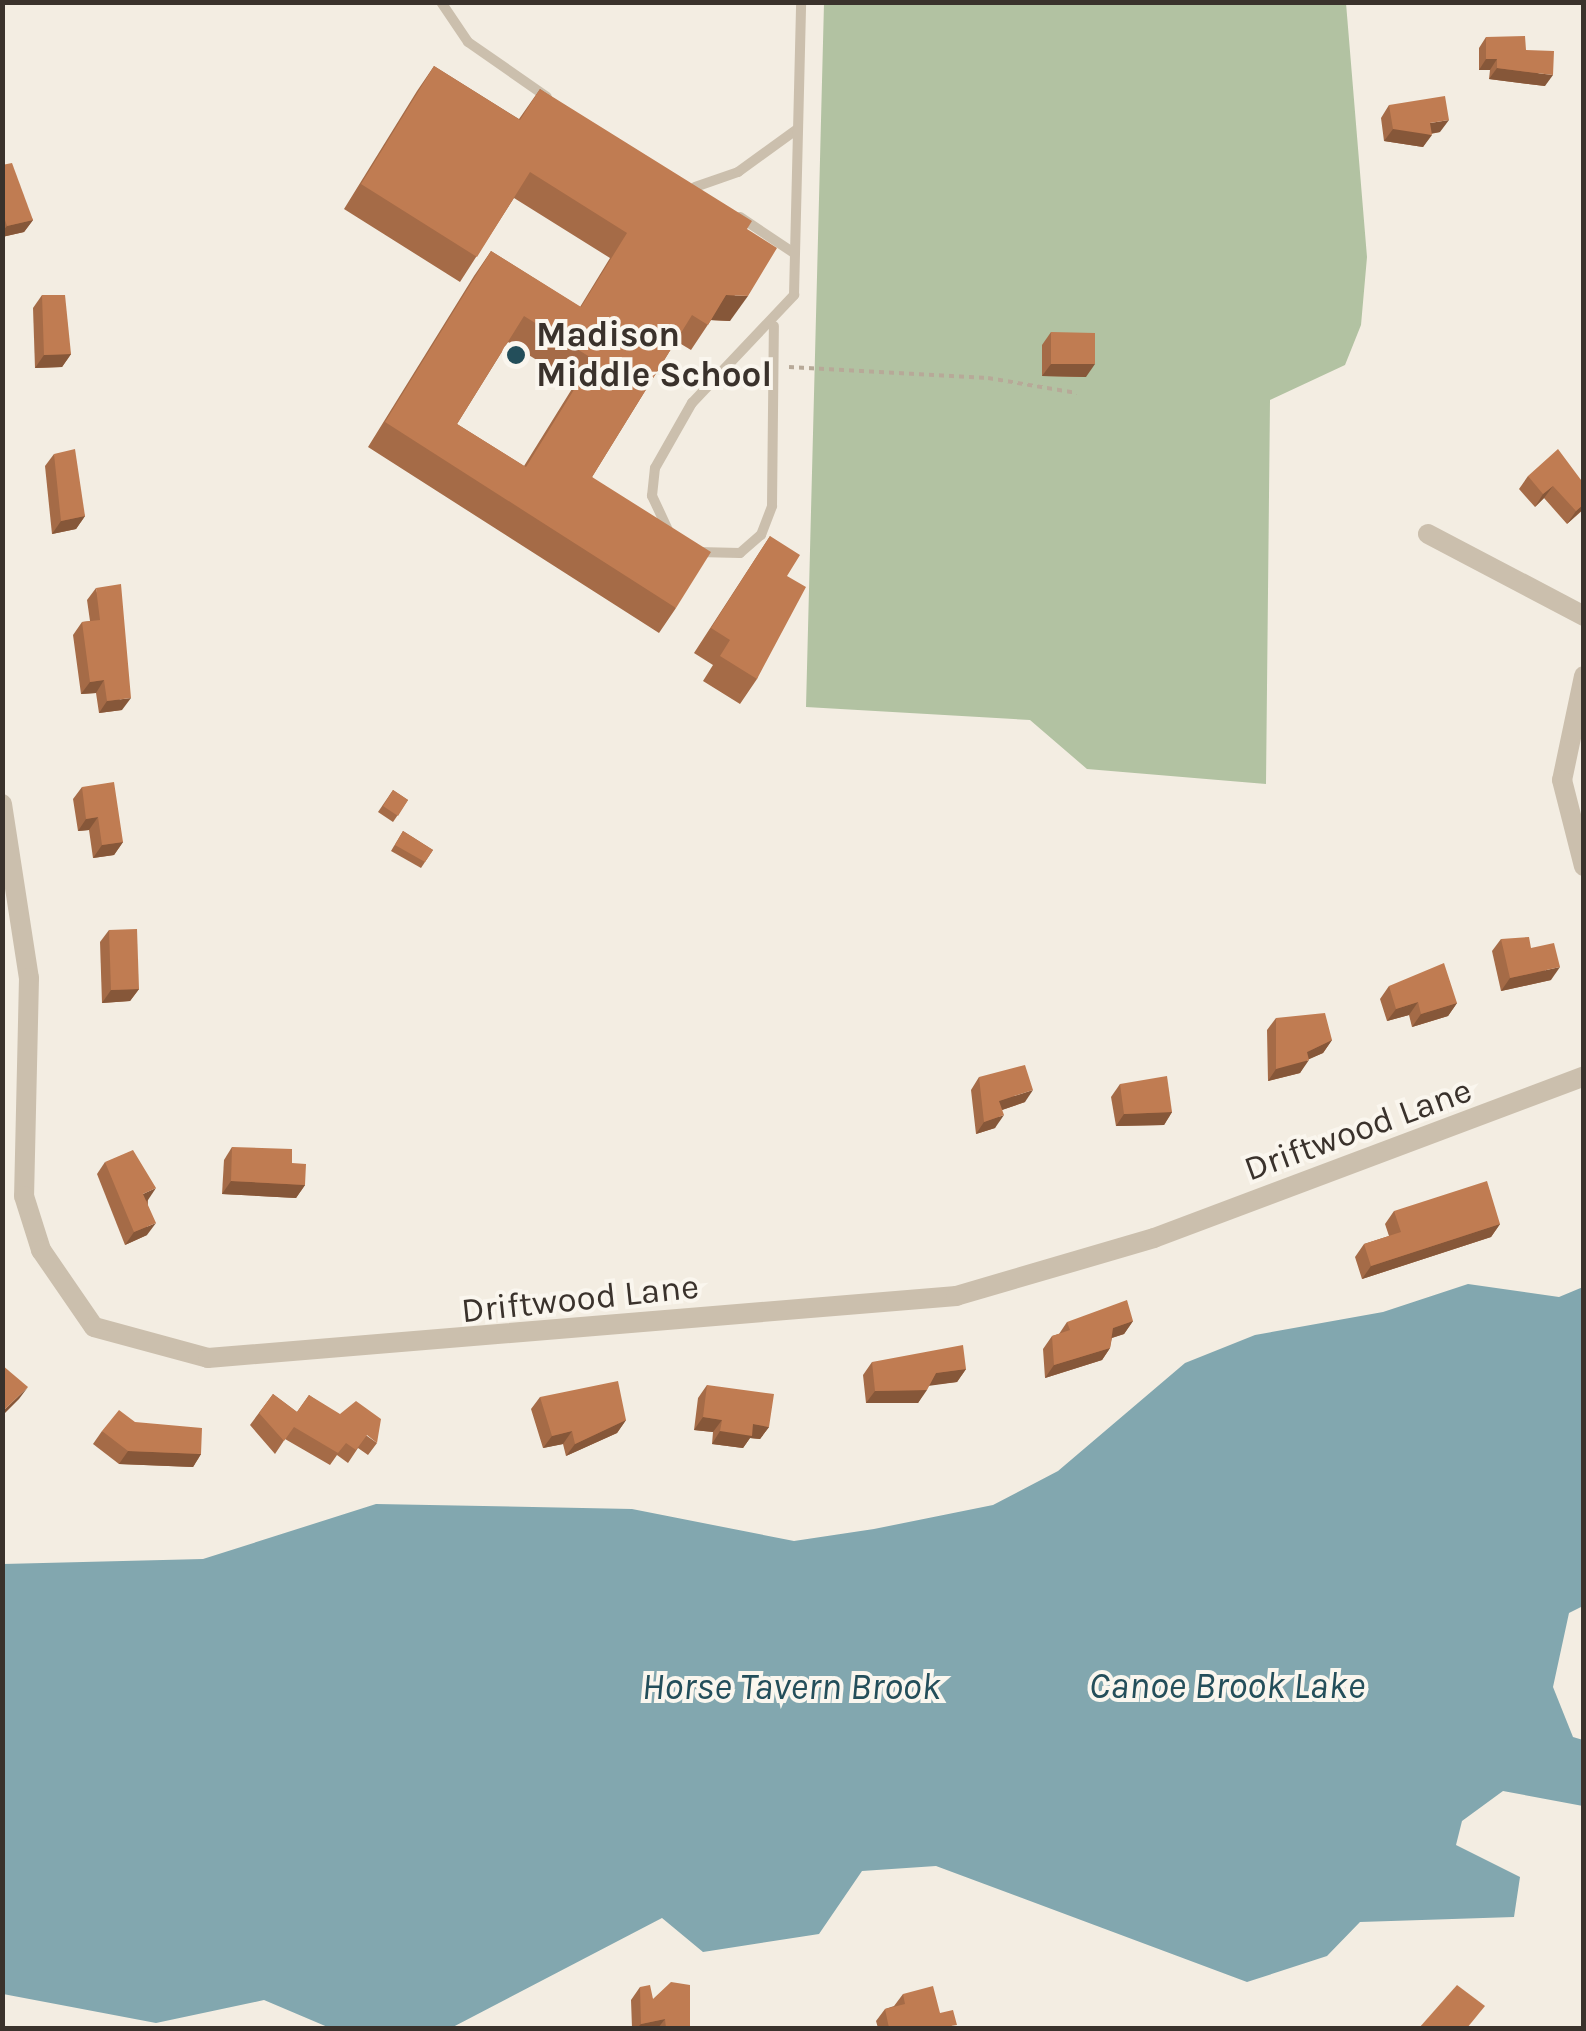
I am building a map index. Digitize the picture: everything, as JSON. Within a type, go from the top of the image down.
[{"type":"street","points":[[1428,534],[1584,616]]},
{"type":"street","points":[[1584,676],[1562,780],[1584,866]]},
{"type":"street","name":"Driftwood Lane","points":[[2,804],[30,978],[24,1196],[41,1250],[63,1294],[94,1327],[208,1358],[956,1296],[1173,1231],[1584,1076]]},
{"type":"lane","points":[[441,2],[468,42],[563,106]]},
{"type":"lane","points":[[774,326],[772,506],[762,535],[740,553],[708,558],[661,524],[655,468],[692,403],[774,326],[794,295],[801,2]]},
{"type":"lane","points":[[695,187],[738,172],[796,130]]},
{"type":"lane","points":[[683,180],[712,198]]},
{"type":"lane","points":[[728,209],[794,252]]},
{"type":"path","points":[[776,367],[988,378],[1077,392]]},
{"type":"green space","points":[[824,3],[1346,3],[1367,257],[1361,325],[1345,365],[1270,400],[1266,784],[1087,769],[1030,720],[806,707]]},
{"type":"water","name":"Canoe Brook Lake","points":[[1468,1284],[1559,1297],[1583,1287],[1583,1606],[1569,1613],[1553,1687],[1573,1737],[1583,1740],[1583,1806],[1503,1791],[1462,1821],[1456,1845],[1520,1877],[1514,1917],[1360,1922],[1327,1956],[1247,1982],[936,1866],[862,1871],[819,1934],[703,1952],[662,1918],[451,2028],[330,2028],[264,2000],[156,2023],[3,1994],[3,1564],[203,1559],[376,1504],[632,1509],[794,1541],[874,1529],[993,1505],[1058,1471],[1185,1363],[1255,1335],[1383,1312]]},
{"type":"building","points":[[1525,36],[1526,50],[1554,51],[1553,75],[1497,68],[1497,59],[1486,59],[1486,37]]},
{"type":"building","points":[[434,66],[520,120],[540,89],[752,221],[747,229],[777,248],[748,296],[726,295],[708,325],[692,315],[592,477],[711,552],[676,608],[385,422],[491,251],[581,307],[627,233],[530,172],[477,257],[361,184]],"holes":[[[524,316],[593,359],[526,467],[457,424]]]},
{"type":"building","points":[[1445,96],[1449,120],[1430,123],[1432,135],[1393,129],[1389,105]]},
{"type":"building","points":[[12,163],[33,220],[7,226],[2,211],[2,165]]},
{"type":"building","points":[[42,295],[65,295],[71,354],[44,355]]},
{"type":"building","points":[[1051,332],[1095,333],[1095,364],[1051,364]]},
{"type":"building","points":[[75,449],[85,516],[61,521],[54,454]]},
{"type":"building","points":[[1558,449],[1584,484],[1584,504],[1576,511],[1553,486],[1543,494],[1528,476]]},
{"type":"building","points":[[770,536],[800,555],[787,576],[806,587],[757,679],[720,656],[730,640],[711,628]]},
{"type":"building","points":[[121,584],[131,698],[107,701],[104,680],[90,682],[82,622],[100,620],[96,588]]},
{"type":"building","points":[[114,782],[123,842],[102,845],[98,817],[86,819],[82,787]]},
{"type":"building","points":[[393,790],[408,800],[398,816],[383,806]]},
{"type":"building","points":[[403,831],[433,850],[425,862],[395,845]]},
{"type":"building","points":[[137,929],[139,989],[111,990],[109,930]]},
{"type":"building","points":[[1529,937],[1531,948],[1554,943],[1560,967],[1510,978],[1501,939]]},
{"type":"building","points":[[1444,963],[1457,1003],[1421,1014],[1418,1002],[1396,1009],[1389,986]]},
{"type":"building","points":[[1325,1013],[1332,1040],[1307,1052],[1309,1060],[1276,1069],[1276,1018]]},
{"type":"building","points":[[1025,1065],[1033,1090],[999,1101],[1004,1115],[984,1122],[979,1077]]},
{"type":"building","points":[[1167,1076],[1172,1112],[1124,1114],[1120,1084]]},
{"type":"building","points":[[232,1147],[292,1149],[292,1163],[306,1164],[305,1185],[231,1181]]},
{"type":"building","points":[[133,1150],[156,1188],[143,1194],[156,1223],[134,1232],[105,1162]]},
{"type":"building","points":[[1487,1181],[1500,1224],[1371,1266],[1364,1244],[1401,1232],[1394,1211]]},
{"type":"building","points":[[1127,1300],[1133,1321],[1113,1328],[1110,1348],[1054,1365],[1052,1336],[1070,1330],[1067,1322]]},
{"type":"building","points":[[963,1345],[966,1369],[936,1373],[927,1390],[875,1391],[872,1362]]},
{"type":"building","points":[[2,1365],[28,1387],[2,1412]]},
{"type":"building","points":[[618,1381],[626,1420],[575,1444],[572,1431],[552,1436],[540,1397]]},
{"type":"building","points":[[707,1385],[774,1394],[769,1427],[753,1424],[752,1436],[720,1431],[722,1420],[703,1417]]},
{"type":"building","points":[[273,1394],[297,1412],[309,1395],[340,1414],[356,1401],[381,1419],[377,1443],[367,1435],[356,1450],[346,1443],[338,1453],[294,1427],[284,1441],[259,1413]]},
{"type":"building","points":[[119,1410],[135,1422],[202,1428],[201,1454],[128,1451],[102,1431]]},
{"type":"building","points":[[671,1982],[690,1985],[690,2028],[666,2028],[665,2019],[641,2024],[640,1987],[650,1985],[653,1999]]},
{"type":"building","points":[[1457,1985],[1485,2006],[1467,2028],[1419,2028]]},
{"type":"building","points":[[933,1986],[940,2013],[953,2010],[957,2025],[889,2028],[885,2009],[905,2004],[903,1994]]},
{"type":"place","name":"Madison Middle School","points":[[516,355]]},
{"type":"water label","name":"Horse Tavern Brook","points":[[791,1687]]}]
